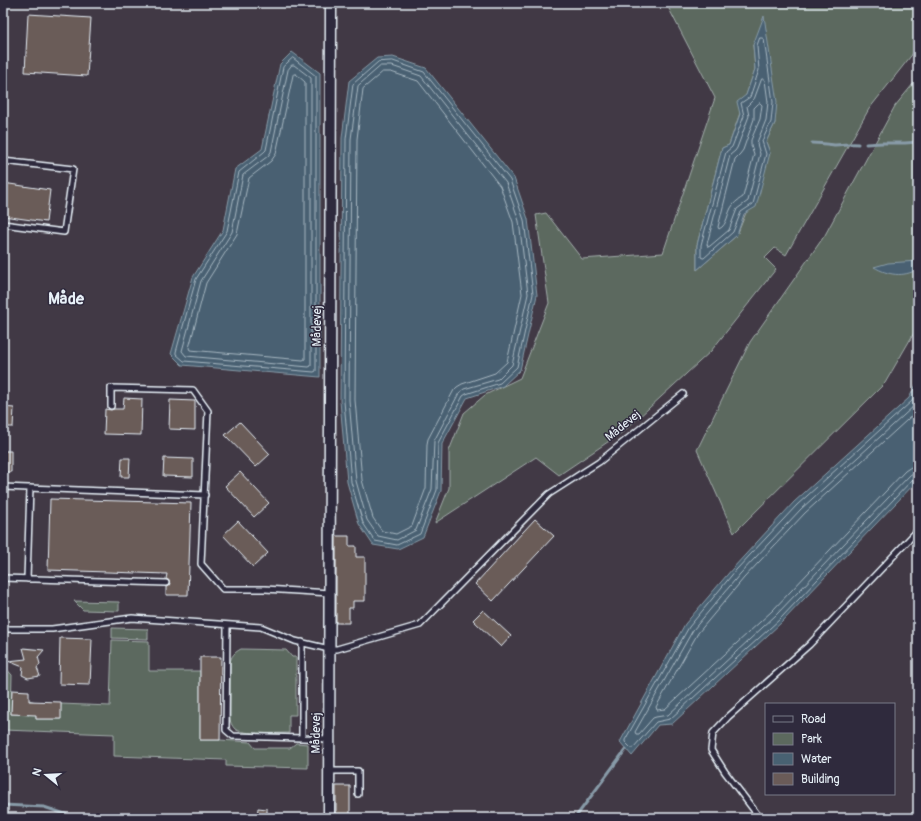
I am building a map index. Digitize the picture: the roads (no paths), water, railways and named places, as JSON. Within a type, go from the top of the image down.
[{"type":"street","name":"Mådevej","points":[[329,818],[331,3]]},
{"type":"lane","points":[[3,161],[73,170],[64,232],[3,224]]},
{"type":"lane","points":[[111,406],[111,388],[193,390],[208,411],[201,564],[222,589],[330,593]]},
{"type":"lane","name":"Mådevej","points":[[329,649],[337,649],[420,625],[549,494],[599,462],[683,394]]},
{"type":"lane","points":[[3,487],[204,495]]},
{"type":"lane","points":[[27,579],[30,488]]},
{"type":"lane","points":[[760,818],[725,772],[711,750],[713,733],[728,717],[809,645],[918,530]]},
{"type":"lane","points":[[3,578],[166,583]]},
{"type":"lane","points":[[3,629],[52,628],[132,618],[261,627],[296,641],[329,649]]},
{"type":"lane","points":[[227,625],[226,730],[233,736],[329,739]]},
{"type":"lane","points":[[302,642],[302,738]]},
{"type":"lane","points":[[329,771],[358,771],[358,794]]},
{"type":"water","points":[[764,16],[777,102],[775,123],[766,142],[770,153],[756,207],[744,214],[737,235],[697,270],[697,245],[722,148],[729,145],[740,114],[737,102],[746,95],[755,69],[753,45]]},
{"type":"water","points":[[292,52],[320,73],[320,377],[182,365],[171,354],[193,277],[223,230],[235,169],[262,149],[280,64]]},
{"type":"water","points":[[393,57],[426,68],[514,178],[528,219],[537,295],[520,370],[503,386],[467,398],[442,444],[441,491],[423,537],[398,549],[373,545],[359,524],[347,482],[340,401],[342,138],[349,81],[377,58]]},
{"type":"water","points":[[918,261],[918,269],[907,274],[890,274],[874,267],[888,263]]},
{"type":"water","points":[[918,381],[918,480],[782,622],[672,724],[658,725],[632,756],[620,742],[685,624],[733,568],[794,502],[909,398]]},
{"type":"waterway","points":[[866,144],[918,142]]},
{"type":"waterway","points":[[812,143],[835,145],[858,144]]},
{"type":"waterway","points":[[575,818],[626,749]]},
{"type":"waterway","points":[[3,805],[44,807],[77,818]]},
{"type":"district","name":"Måde","points":[[66,299]]}]
